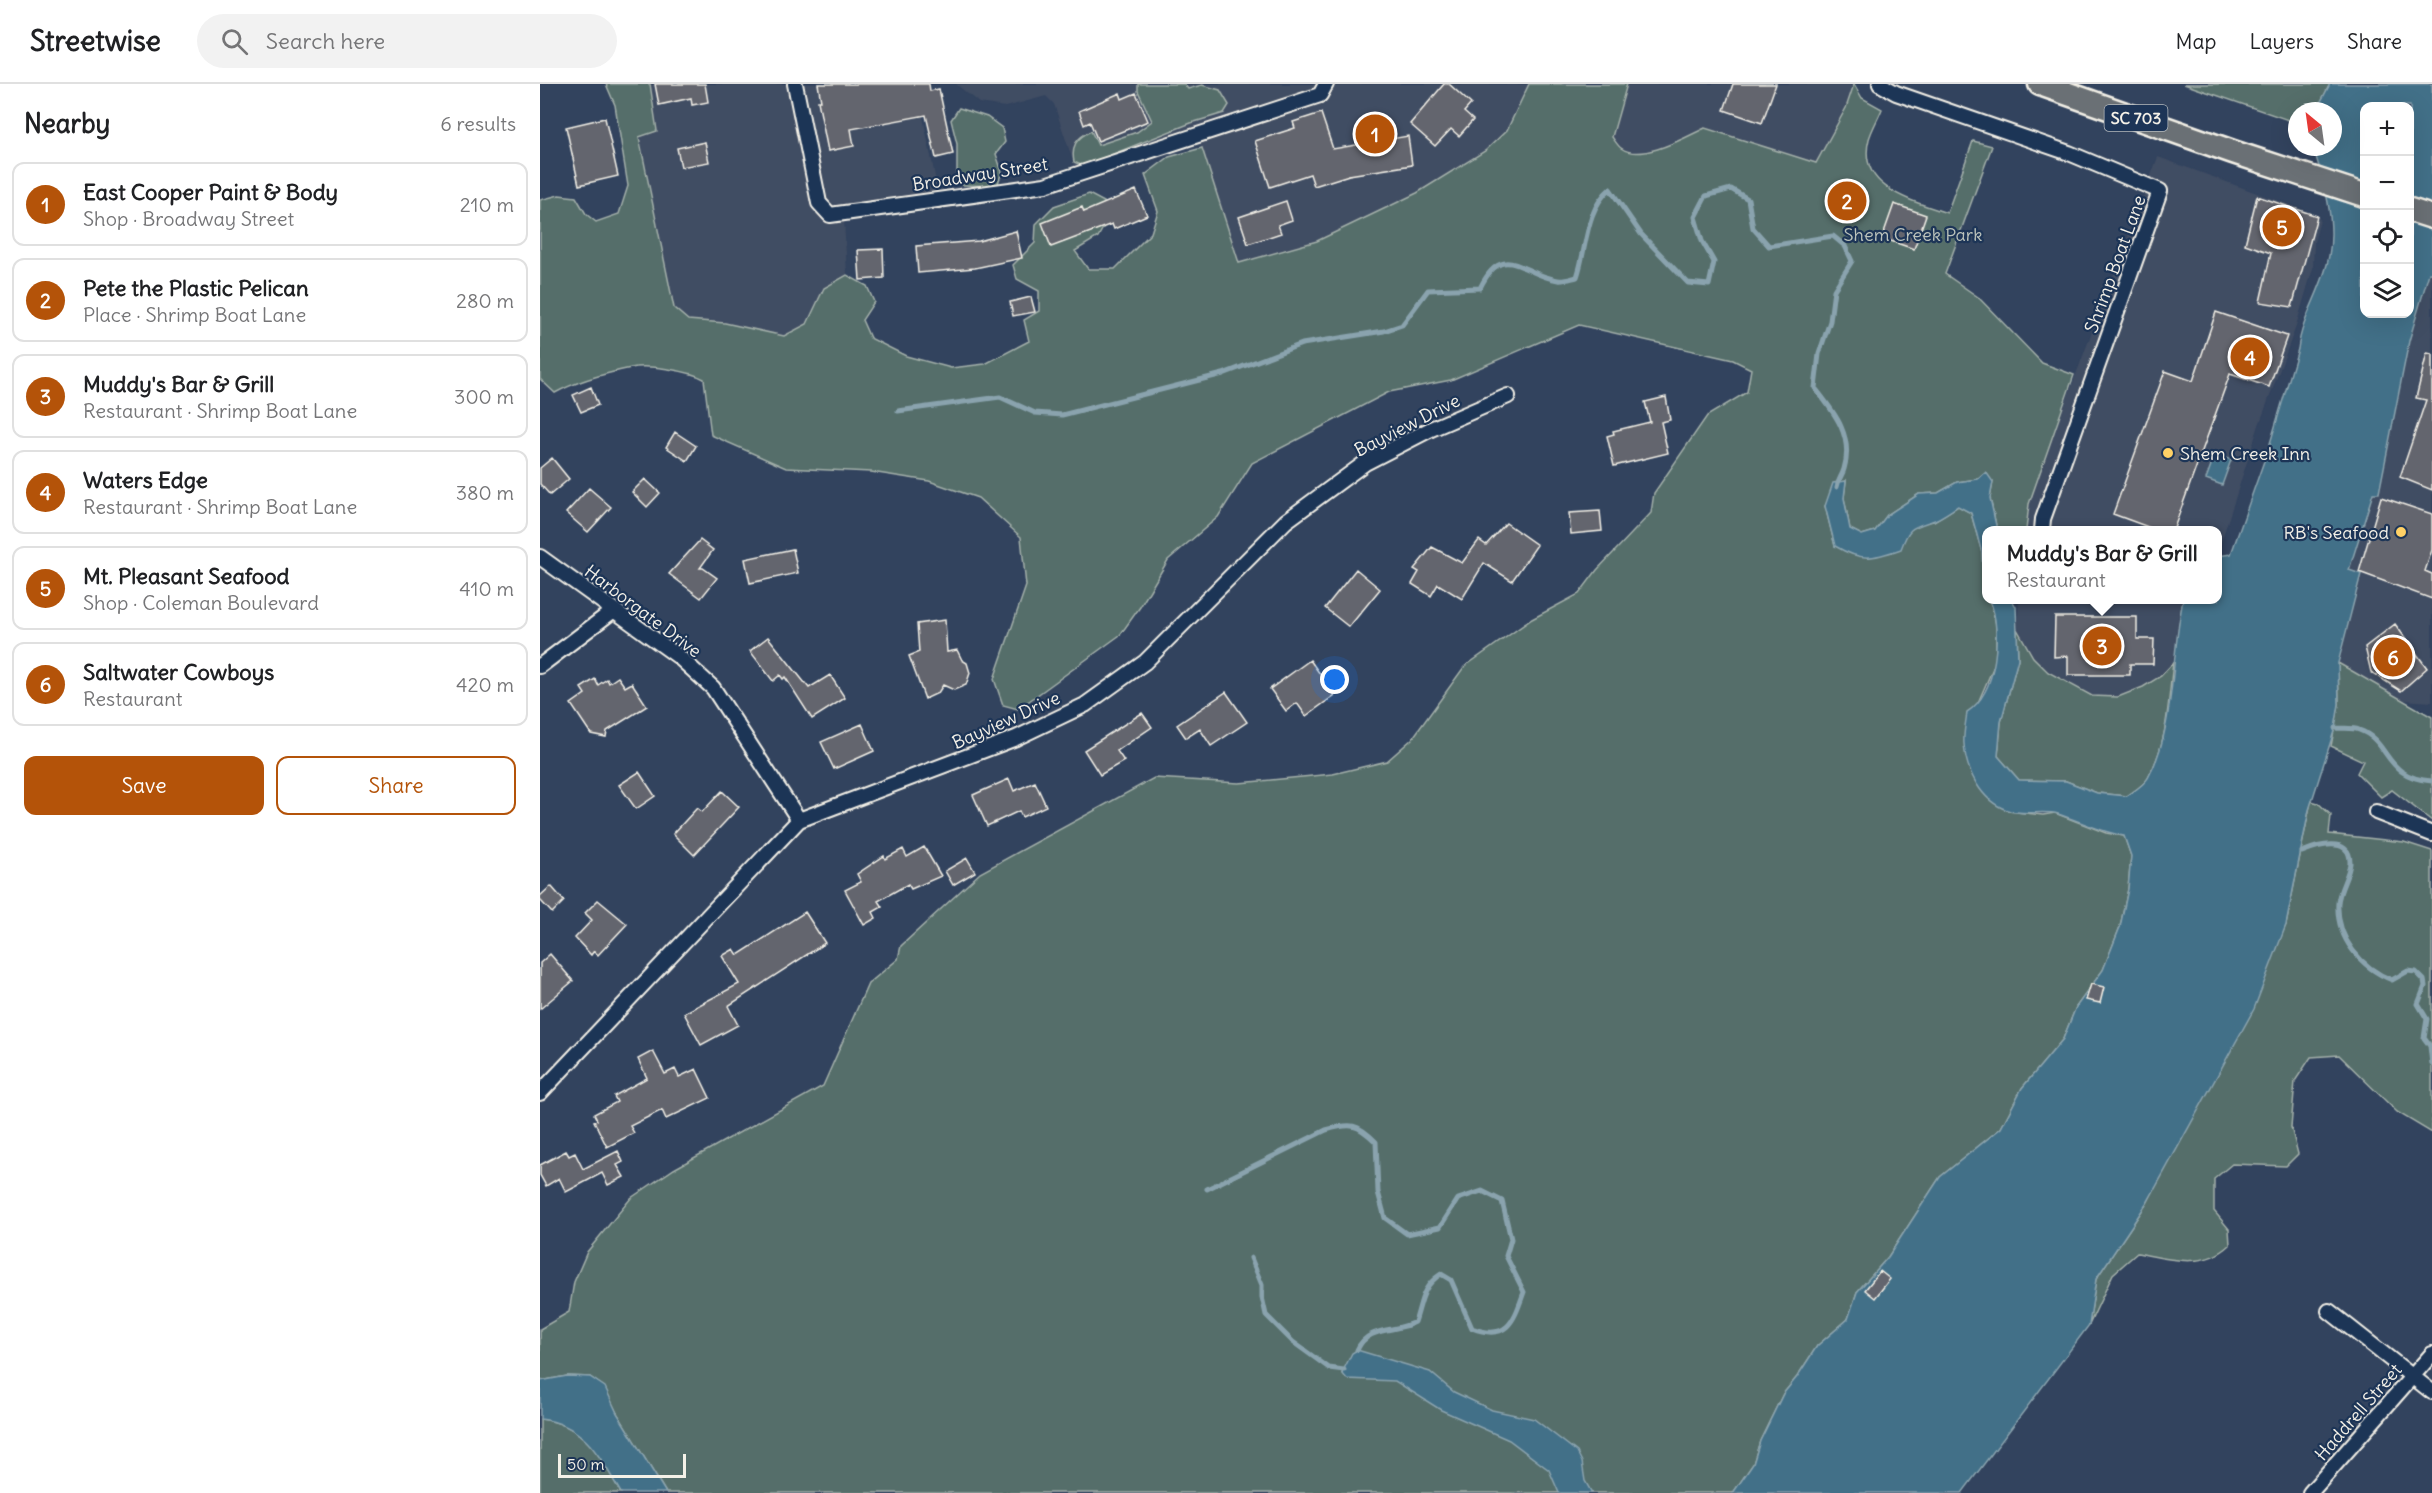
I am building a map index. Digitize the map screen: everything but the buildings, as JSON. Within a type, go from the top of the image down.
[{"type":"main road","name":"SC 703","points":[[2040,84],[2360,194]]},
{"type":"main road","points":[[2414,212],[2432,217]]},
{"type":"street","name":"Broadway Street","points":[[795,84],[819,203],[830,215],[1045,184],[1320,95],[1326,84]]},
{"type":"street","name":"Shrimp Boat Lane","points":[[1880,84],[1896,93],[2069,153],[2160,191],[2042,526]]},
{"type":"street","name":"Bayview Drive","points":[[540,1093],[799,820],[1016,738],[1085,705],[1145,662],[1286,521],[1365,464],[1431,429],[1508,396]]},
{"type":"street","name":"Harborgate Drive","points":[[540,557],[680,657],[712,688],[799,820]]},
{"type":"street","points":[[540,666],[614,610]]},
{"type":"street","points":[[2376,812],[2432,834]]},
{"type":"street","points":[[2329,1311],[2432,1392]]},
{"type":"street","name":"Haddrell Street","points":[[2310,1493],[2432,1354]]},
{"type":"shaded area","points":[[629,84],[919,84],[917,88],[941,206],[844,219],[847,275],[825,288],[807,324],[784,336],[725,323],[688,320],[674,308]]},
{"type":"shaded area","points":[[956,84],[1529,84],[1507,130],[1485,151],[1418,193],[1317,241],[1239,263],[1200,143],[1079,179],[1054,104],[1046,96],[1005,107],[979,103]]},
{"type":"shaded area","points":[[1627,84],[1853,84],[1846,108],[1816,163],[1705,128],[1661,148],[1638,154],[1622,149],[1612,137]]},
{"type":"shaded area","points":[[2330,84],[2432,84],[2432,273],[2429,273],[2409,341],[2379,493],[2373,493],[2349,570],[2361,574],[2338,663],[2339,704],[2335,728],[2309,810],[2286,925],[2254,1009],[2147,1203],[2096,1279],[2089,1325],[1962,1493],[1733,1493],[1753,1464],[1760,1441],[1783,1394],[1817,1346],[1848,1319],[1857,1292],[1888,1257],[1940,1177],[2001,1128],[2022,1088],[2063,1039],[2076,1007],[2103,970],[2120,927],[2128,889],[2131,856],[2124,836],[2058,814],[2019,813],[1998,806],[1976,784],[1968,764],[1964,740],[1967,712],[1977,703],[1985,690],[1995,660],[1996,628],[1991,604],[2014,604],[2016,607],[2018,659],[2001,722],[1998,756],[2019,780],[2066,781],[2097,793],[2127,796],[2139,788],[2148,778],[2163,738],[2182,604],[2222,604],[2222,555],[2231,554],[2269,447],[2300,337],[2326,268],[2331,229],[2325,187],[2316,156],[2342,156],[2342,102],[2321,102]]},
{"type":"shaded area","points":[[2158,157],[2317,215],[2320,220],[2314,242],[2313,268],[2295,329],[2259,425],[2222,539],[2222,526],[2026,526],[2029,504]]},
{"type":"shaded area","points":[[2429,272],[2432,273],[2432,702],[2403,700],[2338,663],[2361,574],[2348,570],[2373,492],[2379,493],[2409,341]]},
{"type":"shaded area","points":[[2215,454],[2231,460],[2222,485],[2206,479]]},
{"type":"shaded area","points":[[1986,472],[1993,482],[1990,498],[1996,526],[1982,526],[1982,553],[1971,513],[1958,506],[1939,518],[1912,529],[1906,536],[1901,549],[1874,557],[1860,557],[1835,546],[1825,506],[1833,483],[1846,481],[1844,498],[1850,529],[1862,535],[1875,531],[1887,515],[1919,494],[1938,493],[1957,482],[1978,479]]},
{"type":"shaded area","points":[[2019,604],[2182,604],[2173,663],[2161,676],[2143,687],[2118,697],[2092,696],[2048,672],[2033,657],[2017,629]]},
{"type":"shaded area","points":[[1357,1350],[1430,1372],[1454,1392],[1492,1410],[1534,1419],[1577,1452],[1582,1462],[1585,1481],[1592,1493],[1559,1493],[1549,1470],[1509,1440],[1441,1410],[1395,1381],[1347,1379],[1342,1373],[1352,1353]]},
{"type":"shaded area","points":[[567,1376],[590,1377],[605,1387],[617,1413],[666,1493],[621,1493],[590,1444],[569,1428],[556,1422],[540,1419],[540,1381]]},
{"type":"green space","name":"Shem Creek Park","points":[[606,84],[650,84],[657,131],[639,137],[674,308],[688,320],[725,323],[784,336],[807,324],[824,288],[847,275],[867,286],[874,302],[862,320],[870,338],[906,356],[951,368],[985,364],[1029,341],[1024,320],[1039,311],[1039,291],[1017,279],[1013,265],[1035,243],[1036,224],[1054,206],[1089,194],[1104,202],[1108,219],[1098,237],[1075,251],[1088,269],[1115,269],[1151,233],[1158,211],[1145,175],[1169,157],[1202,148],[1239,263],[1317,241],[1417,193],[1485,151],[1507,130],[1529,84],[1627,84],[1612,137],[1620,147],[1630,152],[1651,151],[1705,128],[1816,163],[1846,108],[1854,84],[1862,98],[1882,109],[1869,139],[1867,156],[1871,170],[1890,190],[1947,213],[1973,141],[1992,146],[1945,274],[1978,297],[2042,363],[2074,375],[2029,504],[2026,526],[1996,526],[1990,498],[1993,482],[1978,479],[1957,482],[1938,493],[1919,494],[1887,515],[1875,531],[1862,535],[1850,529],[1844,498],[1846,481],[1825,506],[1835,546],[1906,535],[1915,524],[1934,521],[1958,506],[1971,513],[1982,553],[1982,604],[1991,604],[1996,624],[1996,661],[1977,705],[2008,811],[2043,815],[2055,813],[2106,833],[2124,836],[2131,856],[2128,889],[2120,927],[2103,970],[2076,1007],[2063,1039],[2022,1088],[2001,1128],[1940,1177],[1888,1257],[1857,1292],[1848,1319],[1817,1346],[1783,1394],[1760,1441],[1753,1464],[1733,1493],[666,1493],[617,1413],[604,1387],[590,1377],[567,1376],[540,1381],[540,1329],[569,1312],[574,1282],[587,1252],[631,1198],[674,1169],[823,1086],[868,984],[898,959],[901,946],[980,873],[1154,778],[1239,783],[1333,774],[1387,761],[1412,739],[1464,667],[1532,619],[1579,594],[1597,570],[1651,513],[1654,493],[1707,416],[1747,392],[1751,369],[1733,360],[1579,325],[1451,380],[1389,392],[1252,463],[1218,517],[1168,560],[1120,635],[1018,709],[1003,705],[994,679],[1026,586],[1021,537],[978,498],[929,481],[871,472],[786,468],[711,435],[704,379],[689,373],[657,368],[631,368],[592,378],[555,393],[540,379],[540,200],[559,195],[576,197],[586,214],[596,222],[619,214],[628,186],[615,105]]},
{"type":"green space","points":[[1138,84],[1184,84],[1188,89],[1202,85],[1220,90],[1229,105],[1224,113],[1191,123],[1083,166],[1074,162],[1073,151],[1076,143],[1091,131],[1098,145],[1137,132],[1152,121],[1138,91]]},
{"type":"green space","points":[[2184,84],[2330,84],[2321,102],[2288,102],[2288,120]]},
{"type":"green space","points":[[959,108],[987,117],[1002,128],[1005,142],[996,154],[1002,172],[997,186],[962,185],[957,175],[957,144],[951,120]]},
{"type":"green space","points":[[2017,629],[2033,657],[2048,672],[2092,696],[2118,697],[2143,687],[2161,676],[2173,663],[2160,751],[2148,778],[2139,788],[2127,796],[2097,793],[2066,781],[2019,780],[1998,756],[2001,722],[2018,659]]},
{"type":"green space","points":[[2338,663],[2432,717],[2432,821],[2392,790],[2381,797],[2357,773],[2363,761],[2331,746],[2339,704]]},
{"type":"green space","points":[[2311,801],[2318,803],[2331,815],[2329,834],[2404,842],[2432,851],[2432,1133],[2397,1112],[2339,1055],[2311,1057],[2295,1081],[2291,1127],[2298,1154],[2286,1166],[2232,1164],[2214,1179],[2214,1211],[2229,1229],[2230,1245],[2209,1258],[2197,1260],[2173,1260],[2137,1253],[2113,1274],[2089,1325],[2096,1279],[2147,1203],[2286,925]]},
{"type":"green space","points":[[540,1419],[556,1422],[569,1428],[590,1444],[621,1493],[540,1493]]},
{"type":"waterway","points":[[898,411],[1000,397],[1035,413],[1062,415],[1223,374],[1302,344],[1384,331],[1402,325],[1428,290],[1480,288],[1489,273],[1497,266],[1506,263],[1515,264],[1558,280],[1577,277],[1591,218],[1610,189],[1641,234],[1688,283],[1709,285],[1714,262],[1702,241],[1695,217],[1706,196],[1731,189],[1748,199],[1753,228],[1769,246],[1833,236],[1845,246],[1852,261],[1834,290],[1830,321],[1819,354],[1815,388],[1835,415],[1844,435],[1846,457],[1837,487]]},
{"type":"waterway","points":[[2335,728],[2356,729],[2369,735],[2404,773],[2432,781]]},
{"type":"waterway","points":[[2302,852],[2324,845],[2332,845],[2345,849],[2349,854],[2349,868],[2338,903],[2341,928],[2346,940],[2361,960],[2381,975],[2392,980],[2408,971],[2416,972],[2424,980],[2425,986],[2418,1004],[2427,1019],[2424,1038],[2430,1046],[2432,1064]]},
{"type":"waterway","points":[[1207,1189],[1326,1130],[1353,1126],[1364,1131],[1376,1142],[1378,1192],[1385,1218],[1407,1234],[1440,1227],[1458,1199],[1482,1191],[1502,1201],[1511,1239],[1506,1256],[1524,1292],[1508,1326],[1494,1332],[1472,1328],[1451,1280],[1441,1274],[1429,1284],[1415,1322],[1375,1333],[1362,1342],[1357,1350]]},
{"type":"waterway","points":[[1251,1258],[1262,1285],[1266,1315],[1293,1342],[1329,1368],[1344,1370]]},
{"type":"place","name":"East Cooper Paint & Body","points":[[1375,134]]},
{"type":"place","name":"Pete the Plastic Pelican","points":[[1847,201]]},
{"type":"place","name":"Mt. Pleasant Seafood","points":[[2282,227]]},
{"type":"place","name":"Waters Edge","points":[[2250,357]]},
{"type":"place","name":"Shem Creek Inn","points":[[2168,453]]},
{"type":"place","name":"RB's Seafood","points":[[2401,532]]},
{"type":"place","name":"Muddy's Bar & Grill","points":[[2102,646]]},
{"type":"place","name":"Saltwater Cowboys","points":[[2393,657]]}]
